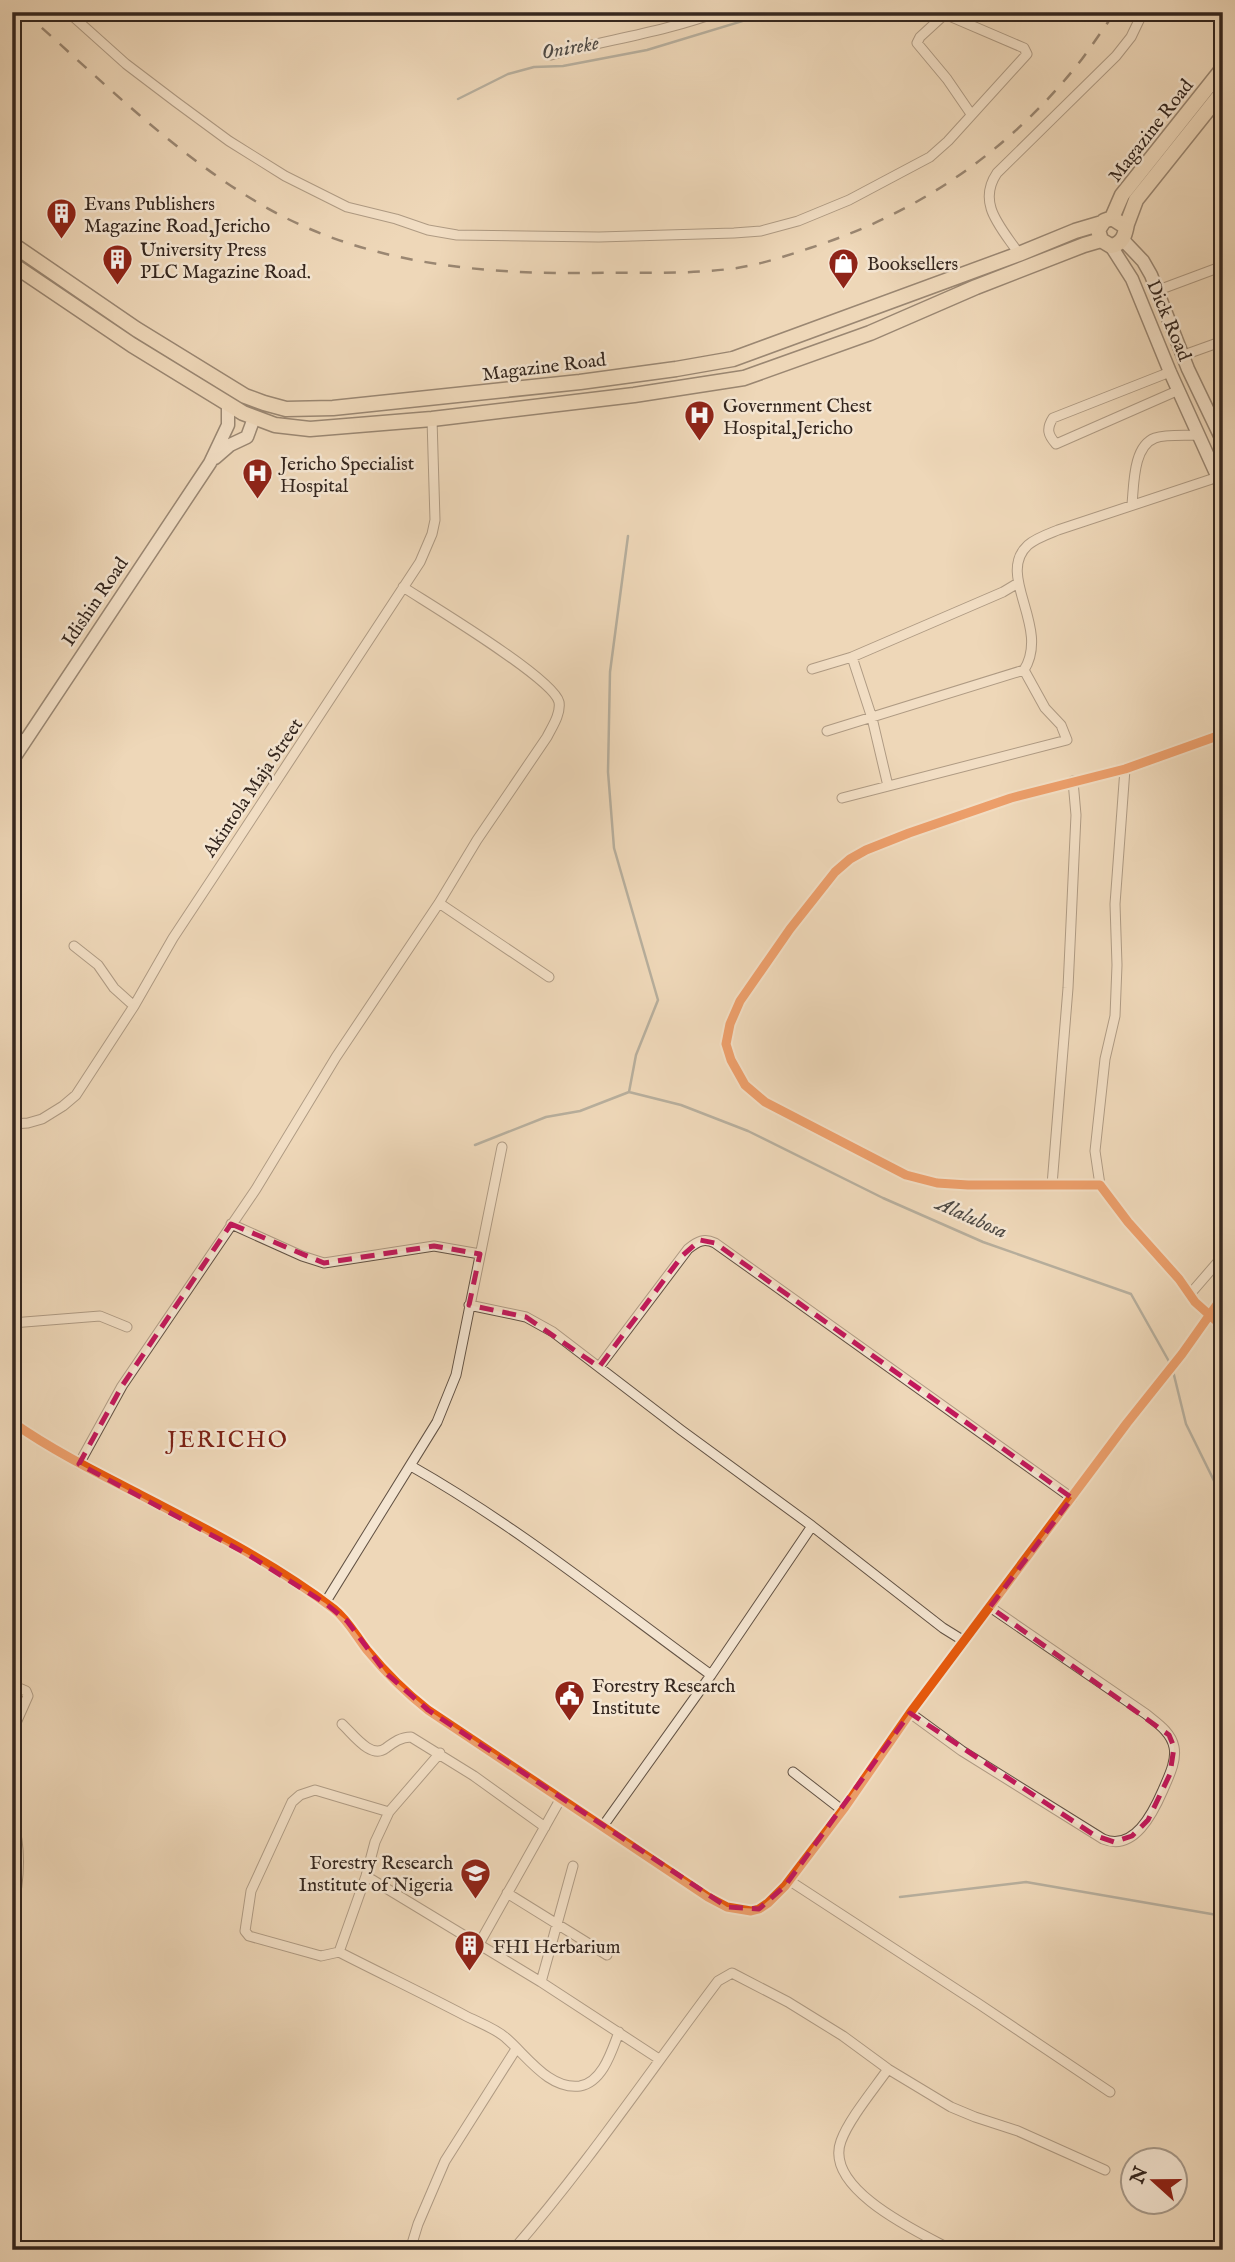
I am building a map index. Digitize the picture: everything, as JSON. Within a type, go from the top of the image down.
[{"type":"main road","name":"Magazine Road","points":[[12,244],[207,374],[245,396],[294,410],[580,382],[676,369],[733,359],[1019,254],[1075,230],[1107,221],[1122,195],[1223,68]]},
{"type":"main road","name":"Magazine Road","points":[[12,264],[132,345],[228,404],[254,418],[282,426],[310,429],[432,419],[685,388],[760,373],[870,332],[1084,245],[1111,242],[1127,224],[1136,200],[1223,91]]},
{"type":"main road","points":[[1111,242],[1098,230],[1107,221],[1127,224]]},
{"type":"main road","name":"Dick Road","points":[[1111,242],[1143,261],[1159,293],[1188,369],[1223,442]]},
{"type":"main road","name":"Dick Road","points":[[1111,242],[1132,279],[1170,372],[1221,481]]},
{"type":"main road","points":[[580,382],[580,401]]},
{"type":"main road","points":[[209,463],[228,425],[228,404]]},
{"type":"main road","points":[[209,463],[230,445],[247,437],[254,418]]},
{"type":"main road","name":"Idishin Road","points":[[12,761],[209,463]]},
{"type":"street","points":[[68,12],[125,64],[251,156],[346,207],[446,234],[599,237],[761,231],[849,201],[917,165],[938,150],[1024,60],[1027,51],[942,13],[919,37],[917,43],[971,114]]},
{"type":"street","points":[[551,55],[682,25],[718,12]]},
{"type":"street","points":[[1019,254],[989,204],[988,191],[991,182],[1116,56],[1131,37],[1143,12]]},
{"type":"street","points":[[1159,293],[1164,288],[1223,266]]},
{"type":"street","points":[[1184,355],[1223,341]]},
{"type":"street","points":[[1170,372],[1053,418],[1048,425],[1048,431],[1056,444],[1179,390]]},
{"type":"street","name":"Akintola Maja Street","points":[[12,1125],[42,1119],[76,1095],[134,1006],[173,938],[420,562],[432,534],[435,507],[432,419]]},
{"type":"street","points":[[1132,503],[1138,463],[1145,444],[1158,437],[1199,435]]},
{"type":"street","points":[[827,731],[1024,670],[1033,646],[1027,608],[1018,583],[1017,564],[1021,554],[1034,540],[1132,503],[1221,481]]},
{"type":"street","points":[[812,668],[852,657],[1003,592],[1018,583]]},
{"type":"street","points":[[79,1464],[122,1386],[256,1189],[336,1057],[547,737],[559,711],[555,693],[530,672],[403,587]]},
{"type":"street","points":[[852,657],[872,718],[888,786]]},
{"type":"street","points":[[842,798],[1067,740],[1061,725],[1045,708],[1024,670]]},
{"type":"street","points":[[12,733],[25,741]]},
{"type":"street","points":[[1100,1185],[947,1183],[906,1175],[765,1102],[745,1085],[731,1060],[726,1044],[730,1024],[740,1001],[790,929],[821,889],[850,859],[909,833],[1011,798],[1125,769],[1223,734]]},
{"type":"street","points":[[1125,769],[1116,882],[1115,1016],[1105,1059],[1095,1151],[1100,1185],[1128,1222],[1168,1264],[1195,1302],[1223,1326]]},
{"type":"street","points":[[1052,1185],[1068,988],[1076,815],[1073,781]]},
{"type":"street","points":[[439,903],[550,977]]},
{"type":"street","points":[[74,946],[98,965],[114,988],[134,1006]]},
{"type":"street","points":[[325,1603],[437,1422],[457,1375],[502,1147]]},
{"type":"street","points":[[231,1224],[324,1263],[435,1246],[480,1254]]},
{"type":"street","points":[[599,1367],[682,1256],[694,1244],[708,1240],[715,1242],[794,1297],[1072,1498]]},
{"type":"street","points":[[1191,1293],[1223,1256]]},
{"type":"street","points":[[12,1422],[79,1464],[247,1554],[325,1603],[347,1621],[378,1663],[404,1691],[428,1710],[708,1897],[736,1910],[759,1909],[790,1881],[910,1713],[1223,1296]]},
{"type":"street","points":[[469,1305],[526,1317],[553,1332],[812,1525],[943,1628],[964,1641]]},
{"type":"street","points":[[12,1323],[100,1316],[127,1327]]},
{"type":"street","points":[[411,1466],[474,1504],[536,1547],[711,1675]]},
{"type":"street","points":[[603,1826],[711,1675],[812,1525]]},
{"type":"street","points":[[910,1713],[962,1751],[1103,1839],[1121,1842],[1132,1836],[1148,1820],[1170,1774],[1174,1747],[1169,1735],[1146,1714],[990,1607]]},
{"type":"street","points":[[12,1685],[26,1692],[28,1696],[12,1732]]},
{"type":"street","points":[[342,1724],[369,1749],[376,1752],[381,1752],[404,1737],[411,1737],[545,1827]]},
{"type":"street","points":[[339,1952],[375,1842],[389,1812],[440,1754]]},
{"type":"street","points":[[793,1772],[842,1810]]},
{"type":"street","points":[[389,1812],[315,1790],[300,1795],[292,1802],[251,1891],[245,1921],[245,1931],[249,1936],[321,1956],[339,1952],[505,2036],[553,2081],[578,2086],[587,2084],[598,2075],[610,2056],[619,2032]]},
{"type":"street","points":[[479,1944],[561,1798]]},
{"type":"street","points":[[12,1819],[16,1832],[18,1869],[12,1912]]},
{"type":"street","points":[[541,1982],[573,1866]]},
{"type":"street","points":[[366,1876],[541,1982],[659,2059]]},
{"type":"street","points":[[790,1881],[1110,2092]]},
{"type":"street","points":[[507,1893],[607,1955]]},
{"type":"street","points":[[513,2250],[579,2169],[718,1981],[732,1973],[788,2002],[843,2036],[888,2069],[951,2106],[1018,2131],[1105,2170]]},
{"type":"street","points":[[410,2250],[445,2161],[516,2049]]},
{"type":"street","points":[[888,2069],[840,2142],[842,2166],[852,2184],[872,2202],[896,2220],[952,2250]]},
{"type":"highlighted area","points":[[231,1224],[324,1263],[434,1246],[480,1254],[469,1305],[526,1317],[599,1367],[682,1256],[700,1240],[715,1243],[1072,1498],[990,1607],[1169,1735],[1174,1747],[1170,1774],[1148,1820],[1132,1836],[1114,1842],[1094,1835],[910,1713],[785,1886],[759,1909],[727,1907],[428,1710],[386,1673],[347,1621],[325,1603],[247,1554],[79,1464],[122,1386]]},
{"type":"waterway","name":"Onireke","points":[[458,99],[508,74],[534,67],[563,66],[647,50],[772,12]]},
{"type":"waterway","points":[[628,536],[610,672],[608,772],[614,848],[658,1000],[636,1055],[629,1092]]},
{"type":"waterway","name":"Alalubosa","points":[[475,1145],[546,1117],[580,1111],[629,1092],[681,1105],[748,1131],[883,1198],[983,1242],[1131,1294],[1171,1365]]},
{"type":"waterway","name":"Alalubosa","points":[[1173,1371],[1186,1424],[1223,1499]]},
{"type":"waterway","points":[[900,1897],[1026,1882],[1223,1916]]},
{"type":"railway","points":[[24,12],[183,151],[252,199],[288,219],[359,247],[396,256],[470,268],[547,273],[718,270],[774,260],[850,234],[925,197],[993,150],[1054,92],[1082,59],[1115,12]]},
{"type":"cycle path","points":[[1223,734],[1125,769],[1011,798],[909,833],[850,859],[835,872],[790,929],[740,1001],[730,1024],[726,1044],[731,1060],[745,1085],[765,1102],[906,1175],[937,1183],[968,1185],[1100,1185],[1195,1302],[1223,1327]]},
{"type":"cycle path","points":[[12,1422],[73,1460],[263,1561],[311,1592],[339,1613],[381,1667],[428,1710],[708,1897],[727,1907],[751,1911],[768,1903],[785,1886],[845,1807],[910,1713],[1223,1296]]},
{"type":"place","name":"Evans Publishers Magazine Road,Jericho","points":[[61,241]]},
{"type":"place","name":"University Press PLC Magazine Road.","points":[[117,287]]},
{"type":"place","name":"Booksellers","points":[[844,290]]},
{"type":"place","name":"Government Chest Hospital,Jericho","points":[[700,443]]},
{"type":"place","name":"Jericho Specialist Hospital","points":[[257,501]]},
{"type":"place","name":"Forestry Research Institute","points":[[569,1723]]},
{"type":"place","name":"Forestry Research Institute of Nigeria","points":[[476,1900]]},
{"type":"place","name":"FHI Herbarium","points":[[470,1973]]},
{"type":"district","name":"JERICHO","points":[[228,1439]]}]
